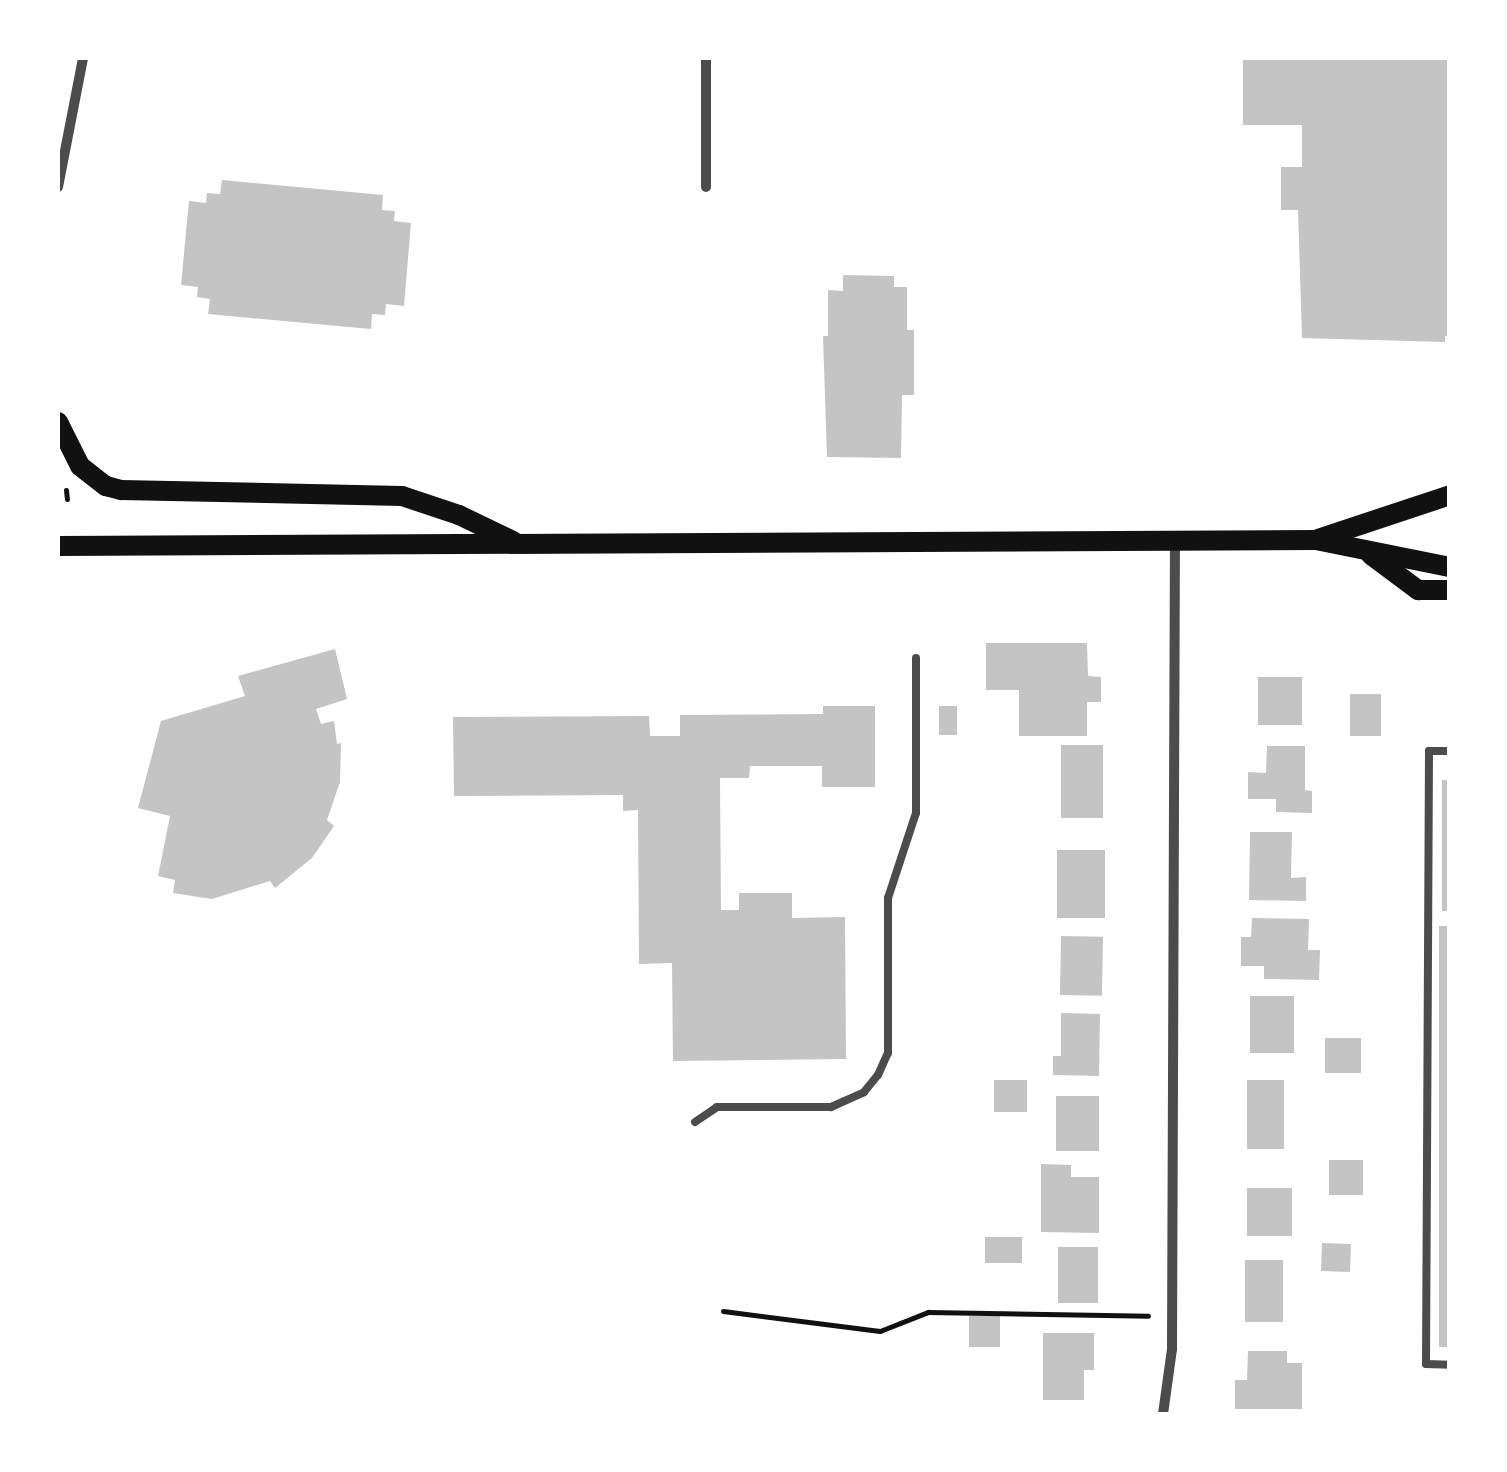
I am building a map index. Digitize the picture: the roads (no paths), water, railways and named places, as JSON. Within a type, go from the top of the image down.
[{"type":"main road","points":[[58,422],[80,466],[106,486],[121,490],[402,496],[459,515],[520,544]]},
{"type":"main road","points":[[1316,540],[1450,496]]},
{"type":"main road","points":[[58,546],[1316,540],[1450,567]]},
{"type":"main road","points":[[1365,550],[1418,590],[1450,590]]},
{"type":"street","points":[[58,187],[63,134],[82,58]]},
{"type":"street","points":[[706,58],[706,186]]},
{"type":"street","points":[[1164,1414],[1172,1330],[1175,541]]},
{"type":"lane","points":[[695,1122],[717,1107],[831,1107],[864,1092],[878,1075],[888,1053],[888,898],[916,813],[916,658]]},
{"type":"lane","points":[[1450,751],[1429,751],[1426,1364],[1450,1364]]}]
